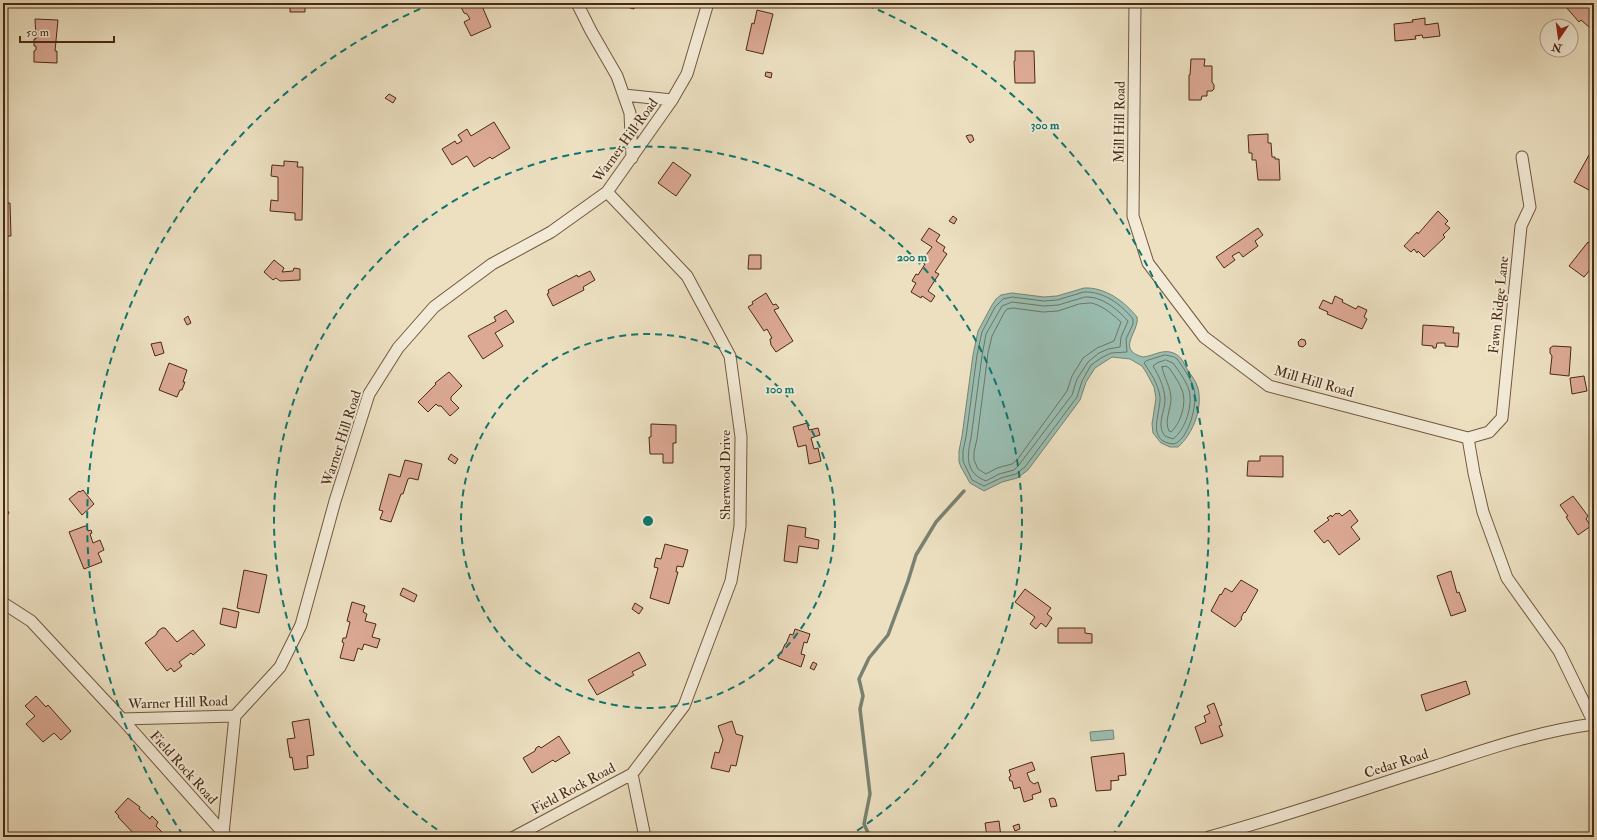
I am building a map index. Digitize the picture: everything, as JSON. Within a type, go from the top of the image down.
[{"type":"street","points":[[577,3],[617,76],[624,95],[630,113],[632,158]]},
{"type":"street","name":"Warner Hill Road","points":[[3,603],[30,621],[122,720],[235,716],[280,666],[301,625],[335,501],[369,394],[398,348],[434,307],[492,264],[551,232],[607,192],[672,100],[687,74],[708,3]]},
{"type":"street","name":"Mill Hill Road","points":[[1135,3],[1133,216],[1148,263],[1204,337],[1269,386],[1468,438]]},
{"type":"street","points":[[624,95],[672,100]]},
{"type":"street","name":"Fawn Ridge Lane","points":[[1468,438],[1489,432],[1502,418],[1521,226],[1530,207],[1522,157]]},
{"type":"street","name":"Sherwood Drive","points":[[607,192],[687,276],[730,356],[741,437],[740,526],[731,581],[684,706],[632,774]]},
{"type":"street","points":[[1468,438],[1483,512],[1507,578],[1559,651],[1594,723]]},
{"type":"street","name":"Field Rock Road","points":[[225,836],[235,716]]},
{"type":"street","name":"Field Rock Road","points":[[122,720],[225,836]]},
{"type":"street","name":"Cedar Road","points":[[1210,837],[1258,824],[1501,745],[1594,723]]},
{"type":"street","name":"Field Rock Road","points":[[514,837],[632,774],[645,837]]},
{"type":"water","points":[[1084,288],[1092,288],[1114,296],[1137,317],[1137,322],[1130,345],[1131,350],[1135,354],[1143,357],[1160,352],[1167,352],[1176,354],[1181,358],[1195,380],[1198,388],[1199,404],[1196,420],[1188,435],[1178,447],[1170,447],[1161,443],[1153,433],[1152,424],[1156,398],[1154,387],[1146,372],[1142,366],[1130,359],[1112,357],[1095,368],[1086,382],[1080,400],[1028,470],[1017,478],[1002,482],[984,491],[970,483],[959,462],[959,451],[978,331],[992,305],[1001,295],[1012,293],[1044,297],[1057,296]]},
{"type":"water","points":[[1113,730],[1114,739],[1091,741],[1090,732]]},
{"type":"building","points":[[290,3],[305,3],[305,12],[290,12]]},
{"type":"building","points":[[459,3],[487,3],[482,6],[491,27],[471,36],[464,22],[470,19],[467,14],[464,13]]},
{"type":"building","points":[[623,3],[635,3],[634,9],[623,6]]},
{"type":"building","points":[[1570,3],[1594,3],[1594,23],[1589,27],[1581,20],[1579,22],[1579,18],[1576,18],[1566,7]]},
{"type":"building","points":[[757,10],[773,14],[763,54],[746,50],[752,23],[754,24]]},
{"type":"building","points":[[1425,18],[1425,25],[1438,23],[1440,36],[1423,38],[1422,35],[1415,36],[1416,39],[1395,41],[1394,24],[1413,22],[1412,20]]},
{"type":"building","points":[[35,19],[58,20],[55,51],[57,51],[57,63],[34,62],[34,51],[36,50],[36,46],[34,46],[34,39],[36,39]]},
{"type":"building","points":[[1015,51],[1034,51],[1035,83],[1015,83]]},
{"type":"building","points":[[1191,59],[1205,59],[1204,66],[1212,66],[1212,82],[1214,89],[1212,91],[1207,91],[1207,96],[1202,96],[1201,100],[1189,100],[1189,75]]},
{"type":"building","points":[[766,72],[772,73],[771,78],[765,76]]},
{"type":"building","points":[[389,94],[396,98],[393,103],[385,98]]},
{"type":"building","points":[[494,122],[510,148],[492,159],[490,157],[474,167],[467,156],[452,165],[442,149],[455,141],[457,144],[462,141],[458,135],[467,129],[471,136]]},
{"type":"building","points":[[1268,134],[1268,143],[1271,143],[1272,157],[1279,159],[1280,180],[1258,180],[1256,160],[1252,160],[1252,153],[1249,153],[1248,135]]},
{"type":"building","points":[[972,135],[974,140],[970,143],[966,136]]},
{"type":"building","points":[[1589,155],[1594,158],[1594,187],[1592,185],[1589,190],[1574,182]]},
{"type":"building","points":[[284,161],[298,162],[297,167],[303,167],[302,220],[295,220],[295,213],[270,211],[271,200],[278,201],[278,177],[271,176],[272,165],[284,166]]},
{"type":"building","points":[[673,162],[691,175],[676,196],[658,183]]},
{"type":"building","points":[[3,203],[10,203],[11,236],[3,236]]},
{"type":"building","points":[[1438,211],[1448,221],[1445,224],[1450,228],[1443,235],[1445,237],[1424,257],[1418,251],[1417,253],[1414,249],[1411,252],[1404,246],[1417,232],[1418,234]]},
{"type":"building","points":[[953,216],[957,219],[954,224],[949,221]]},
{"type":"building","points":[[929,228],[940,235],[936,241],[945,247],[943,251],[947,254],[935,272],[939,274],[928,291],[935,296],[931,302],[922,296],[921,298],[911,292],[916,283],[912,281],[925,264],[920,261],[932,247],[921,240]]},
{"type":"building","points":[[1258,228],[1263,235],[1255,241],[1258,246],[1243,257],[1239,252],[1232,256],[1235,260],[1224,268],[1216,257]]},
{"type":"building","points":[[1588,242],[1594,247],[1594,265],[1584,277],[1569,266]]},
{"type":"building","points":[[749,255],[761,255],[761,269],[748,269]]},
{"type":"building","points":[[274,260],[284,268],[282,272],[293,271],[294,268],[300,269],[300,280],[280,281],[276,278],[273,280],[264,272]]},
{"type":"building","points":[[590,271],[595,280],[583,287],[584,290],[553,306],[547,294],[549,293],[548,290],[577,275],[578,277]]},
{"type":"building","points":[[766,293],[773,305],[776,304],[779,308],[774,310],[793,341],[776,352],[771,345],[770,339],[772,338],[767,329],[764,331],[748,307],[753,304],[752,302]]},
{"type":"building","points":[[1335,296],[1343,300],[1342,302],[1356,309],[1358,306],[1367,310],[1364,317],[1367,319],[1362,329],[1327,314],[1328,312],[1319,308],[1323,300],[1332,304]]},
{"type":"building","points":[[506,310],[514,322],[495,333],[503,346],[483,359],[468,336],[496,321],[494,317]]},
{"type":"building","points":[[188,316],[191,323],[187,325],[184,319]]},
{"type":"building","points":[[1423,325],[1454,327],[1453,333],[1459,333],[1458,347],[1445,346],[1445,343],[1437,343],[1436,348],[1433,348],[1433,346],[1422,345]]},
{"type":"building","points":[[1301,339],[1305,340],[1306,344],[1303,347],[1299,346],[1298,342]]},
{"type":"building","points":[[161,342],[164,353],[155,356],[151,344]]},
{"type":"building","points":[[1553,346],[1571,347],[1569,376],[1550,374],[1552,356],[1550,353],[1550,348]]},
{"type":"building","points":[[169,363],[187,370],[183,382],[185,382],[177,397],[159,390]]},
{"type":"building","points":[[449,372],[462,386],[451,397],[451,400],[459,408],[450,416],[441,406],[436,404],[428,412],[418,402],[436,384],[435,383]]},
{"type":"building","points":[[1584,376],[1587,391],[1572,394],[1570,378]]},
{"type":"building","points":[[807,423],[809,430],[818,428],[820,435],[811,438],[814,449],[818,448],[821,461],[809,464],[806,445],[798,447],[793,427]]},
{"type":"building","points":[[651,424],[676,425],[676,443],[673,443],[673,463],[663,463],[663,454],[650,454],[649,437],[651,437]]},
{"type":"building","points":[[451,454],[458,459],[455,464],[448,459]]},
{"type":"building","points":[[1260,456],[1283,456],[1283,477],[1247,476],[1248,461],[1260,461]]},
{"type":"building","points":[[405,460],[422,464],[418,480],[408,479],[391,522],[380,519],[383,511],[379,510],[389,474],[400,477]]},
{"type":"building","points":[[83,490],[94,504],[82,515],[69,499],[79,491],[80,492]]},
{"type":"building","points":[[1573,496],[1588,516],[1586,519],[1591,526],[1578,535],[1566,517],[1568,516],[1560,505]]},
{"type":"building","points":[[3,509],[9,512],[4,523],[3,523]]},
{"type":"building","points":[[1350,510],[1358,521],[1351,527],[1360,539],[1339,555],[1328,540],[1324,543],[1314,531],[1329,520],[1327,518],[1331,515],[1332,517],[1336,513],[1339,513],[1342,516]]},
{"type":"building","points":[[788,525],[806,528],[805,537],[819,540],[818,549],[799,546],[797,563],[784,561]]},
{"type":"building","points":[[87,526],[88,531],[91,530],[92,533],[90,534],[93,543],[100,540],[104,550],[98,553],[102,562],[84,569],[69,532]]},
{"type":"building","points":[[665,544],[688,550],[683,567],[677,566],[676,572],[678,572],[669,604],[650,598],[658,568],[654,567],[656,558],[661,559]]},
{"type":"building","points":[[244,570],[267,575],[259,613],[237,608]]},
{"type":"building","points":[[1451,571],[1457,593],[1459,592],[1466,611],[1451,616],[1437,576]]},
{"type":"building","points":[[1241,580],[1258,590],[1245,613],[1244,612],[1241,618],[1242,619],[1235,627],[1211,611],[1225,588],[1232,592]]},
{"type":"building","points":[[403,588],[417,595],[414,602],[400,595]]},
{"type":"building","points":[[1025,589],[1051,608],[1047,614],[1052,618],[1046,627],[1041,623],[1036,629],[1030,624],[1035,617],[1015,602]]},
{"type":"building","points":[[352,602],[365,606],[363,612],[367,614],[365,621],[376,624],[372,637],[380,639],[377,648],[364,644],[362,650],[358,648],[354,661],[340,658],[344,643],[342,642],[343,638],[346,638],[350,622],[347,621]]},
{"type":"building","points":[[635,603],[643,608],[639,614],[632,609]]},
{"type":"building","points":[[223,608],[239,612],[236,628],[220,624]]},
{"type":"building","points":[[162,628],[165,628],[177,642],[193,630],[205,645],[193,655],[191,653],[179,662],[182,666],[174,672],[171,668],[167,671],[145,643],[156,635]]},
{"type":"building","points":[[1058,628],[1085,628],[1085,633],[1092,634],[1092,643],[1058,643]]},
{"type":"building","points":[[795,629],[810,634],[807,643],[804,642],[801,654],[805,655],[801,667],[778,658],[790,634],[793,635]]},
{"type":"building","points":[[639,652],[646,665],[632,672],[634,675],[597,695],[588,680]]},
{"type":"building","points":[[813,662],[817,664],[814,670],[810,668]]},
{"type":"building","points":[[1466,681],[1470,694],[1426,711],[1421,695]]},
{"type":"building","points":[[36,696],[46,707],[48,705],[71,731],[61,740],[54,733],[43,742],[26,724],[35,716],[25,706]]},
{"type":"building","points":[[1214,703],[1222,725],[1219,726],[1223,736],[1201,744],[1195,727],[1206,722],[1204,716],[1210,713],[1207,706]]},
{"type":"building","points":[[309,719],[314,755],[307,756],[308,768],[294,770],[292,757],[290,758],[287,739],[295,738],[292,722]]},
{"type":"building","points":[[732,721],[736,734],[743,736],[736,766],[731,765],[729,772],[711,768],[715,752],[719,753],[723,740],[718,726]]},
{"type":"building","points":[[559,736],[570,753],[555,762],[553,760],[532,773],[523,758],[535,751],[539,746],[541,748]]},
{"type":"building","points":[[1124,753],[1126,775],[1118,776],[1119,780],[1111,781],[1111,790],[1096,791],[1091,757]]},
{"type":"building","points":[[1032,762],[1035,770],[1027,773],[1030,781],[1034,784],[1038,782],[1041,792],[1032,795],[1033,799],[1024,802],[1020,787],[1014,789],[1012,781],[1010,781],[1009,777],[1011,776],[1009,770]]},
{"type":"building","points":[[128,798],[140,807],[139,809],[150,819],[152,816],[158,822],[156,826],[163,833],[159,837],[137,837],[118,817],[119,816],[115,812]]},
{"type":"building","points":[[1049,799],[1055,799],[1057,806],[1051,807]]},
{"type":"building","points":[[999,821],[1001,837],[987,837],[985,823]]},
{"type":"building","points":[[1019,824],[1020,829],[1015,831],[1013,826]]},
{"type":"building","points":[[383,832],[385,837],[365,836],[373,833],[374,835]]},
{"type":"waterway","points":[[870,837],[864,824],[870,794],[860,709],[863,696],[859,679],[869,658],[888,635],[916,555],[936,522],[964,491]]}]
